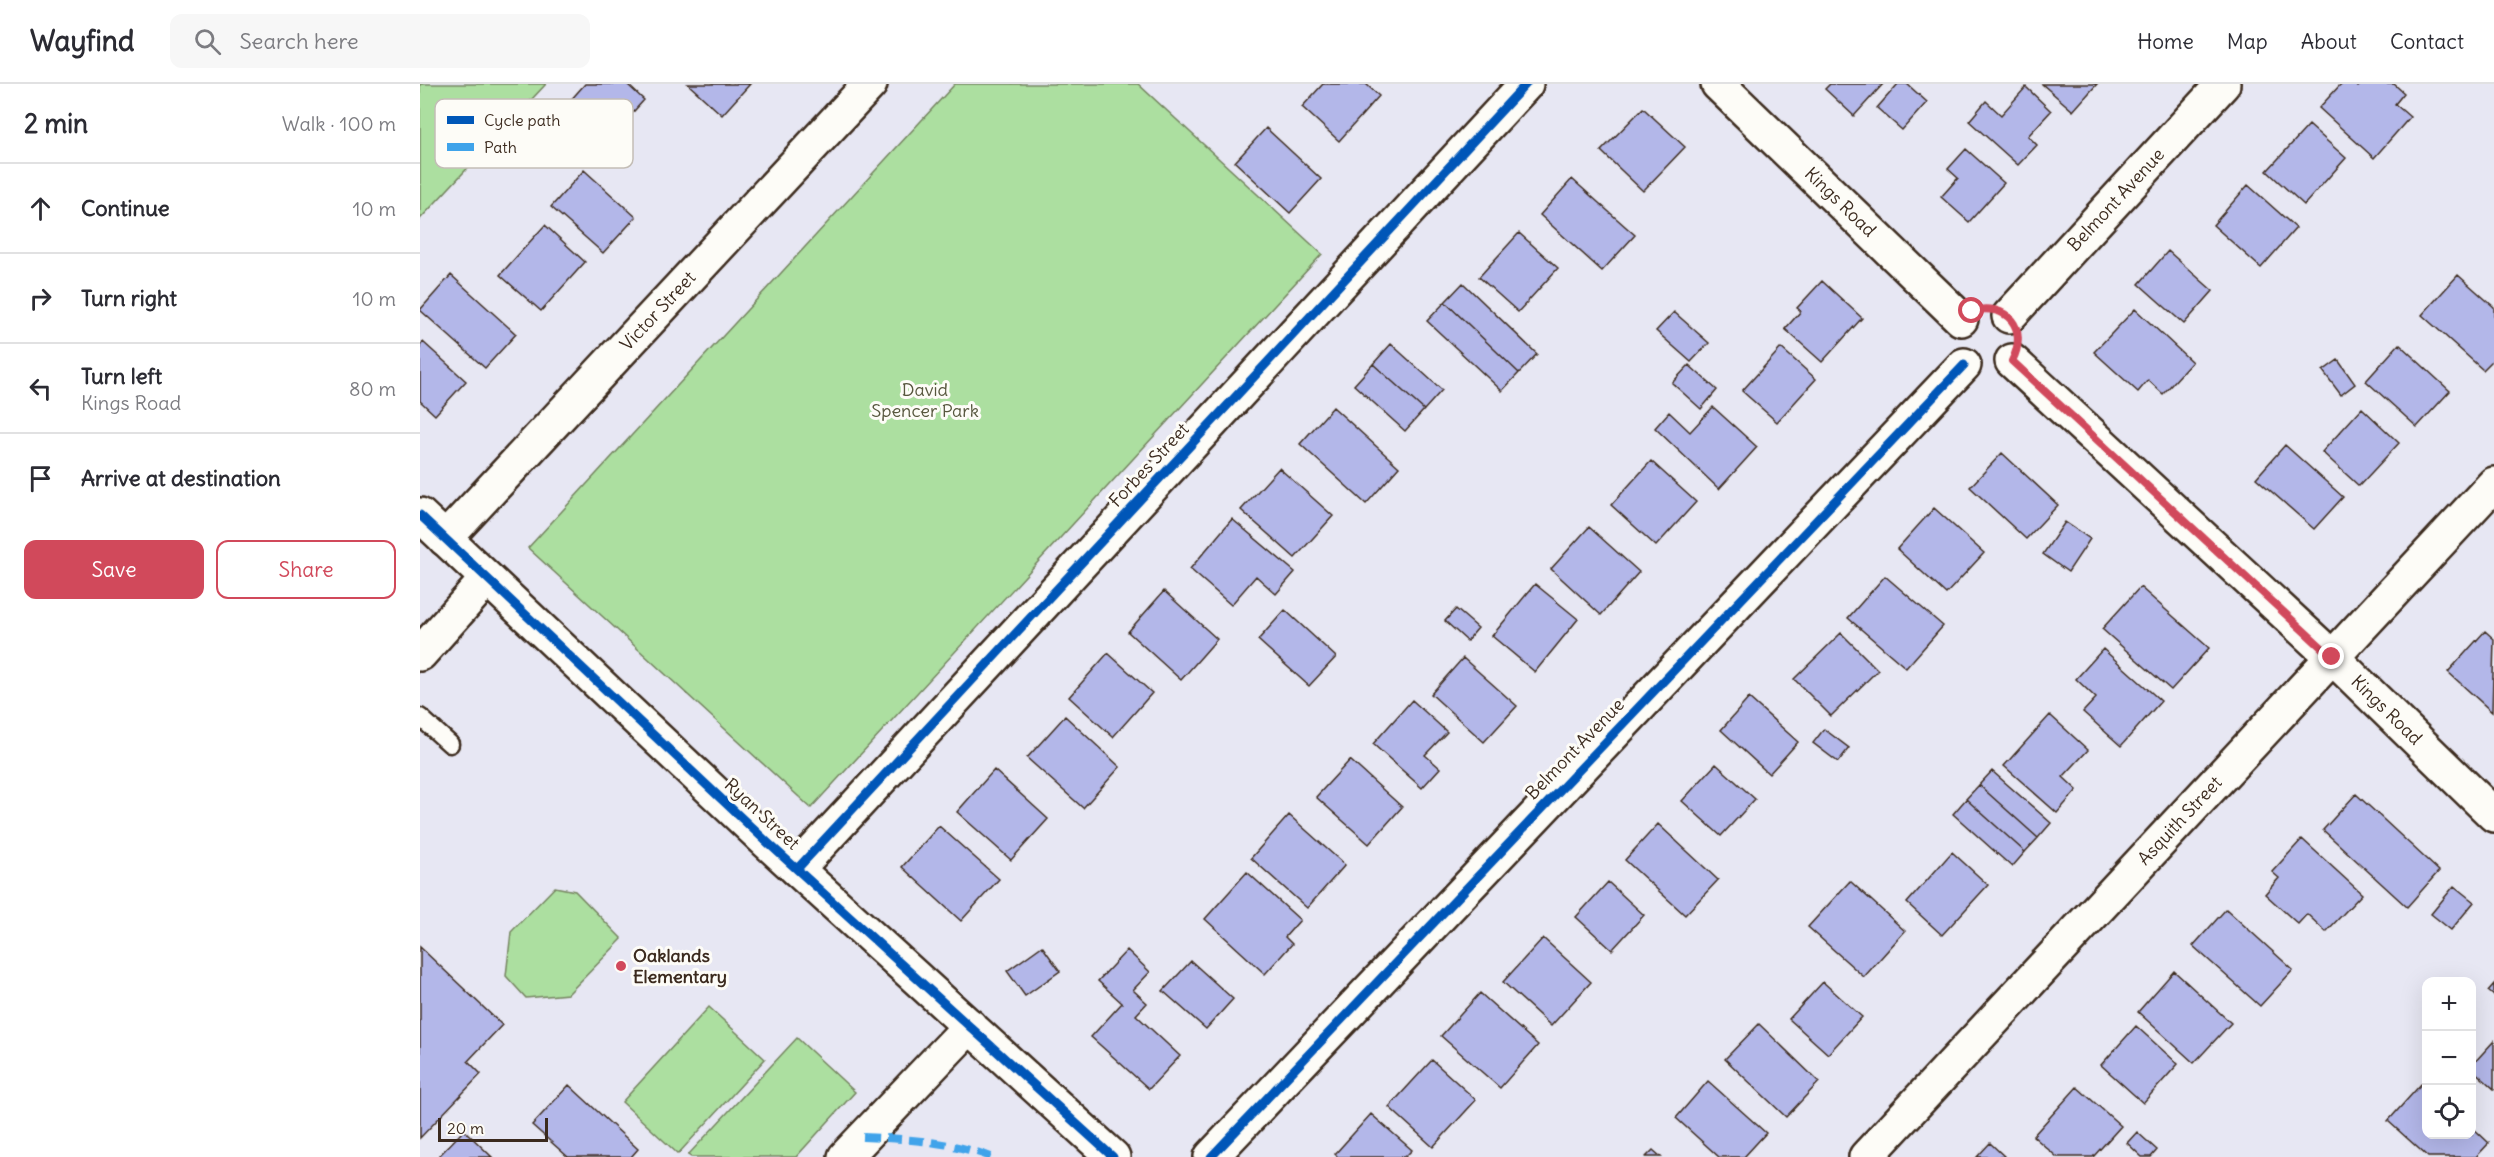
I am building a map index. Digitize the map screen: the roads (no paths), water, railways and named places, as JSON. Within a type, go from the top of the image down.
[{"type":"street","name":"Victor Street","points":[[445,539],[870,84]]},
{"type":"street","name":"Forbes Street","points":[[797,869],[1526,84]]},
{"type":"street","name":"Kings Road","points":[[1718,84],[1961,320]]},
{"type":"street","name":"Belmont Avenue","points":[[2009,316],[2223,84]]},
{"type":"street","points":[[1984,308],[1997,309],[2009,316],[2016,326],[2019,338],[2018,350],[2012,361],[2002,369],[1989,373],[1975,372],[1956,355],[1955,330],[1961,320],[1972,311],[1984,308]]},
{"type":"street","name":"Kings Road","points":[[2012,361],[2332,657],[2494,815]]},
{"type":"street","name":"Belmont Avenue","points":[[1211,1157],[1964,364]]},
{"type":"street","name":"Asquith Street","points":[[1866,1157],[2494,484]]},
{"type":"street","name":"Ryan Street","points":[[420,515],[797,869],[1113,1157]]},
{"type":"street","points":[[420,654],[487,579]]},
{"type":"street","points":[[845,1157],[970,1026]]},
{"type":"lane","points":[[420,717],[450,744]]},
{"type":"place","name":"Oaklands Elementary","points":[[621,966]]},
{"type":"park label","name":"David Spencer Park","points":[[925,400]]}]
